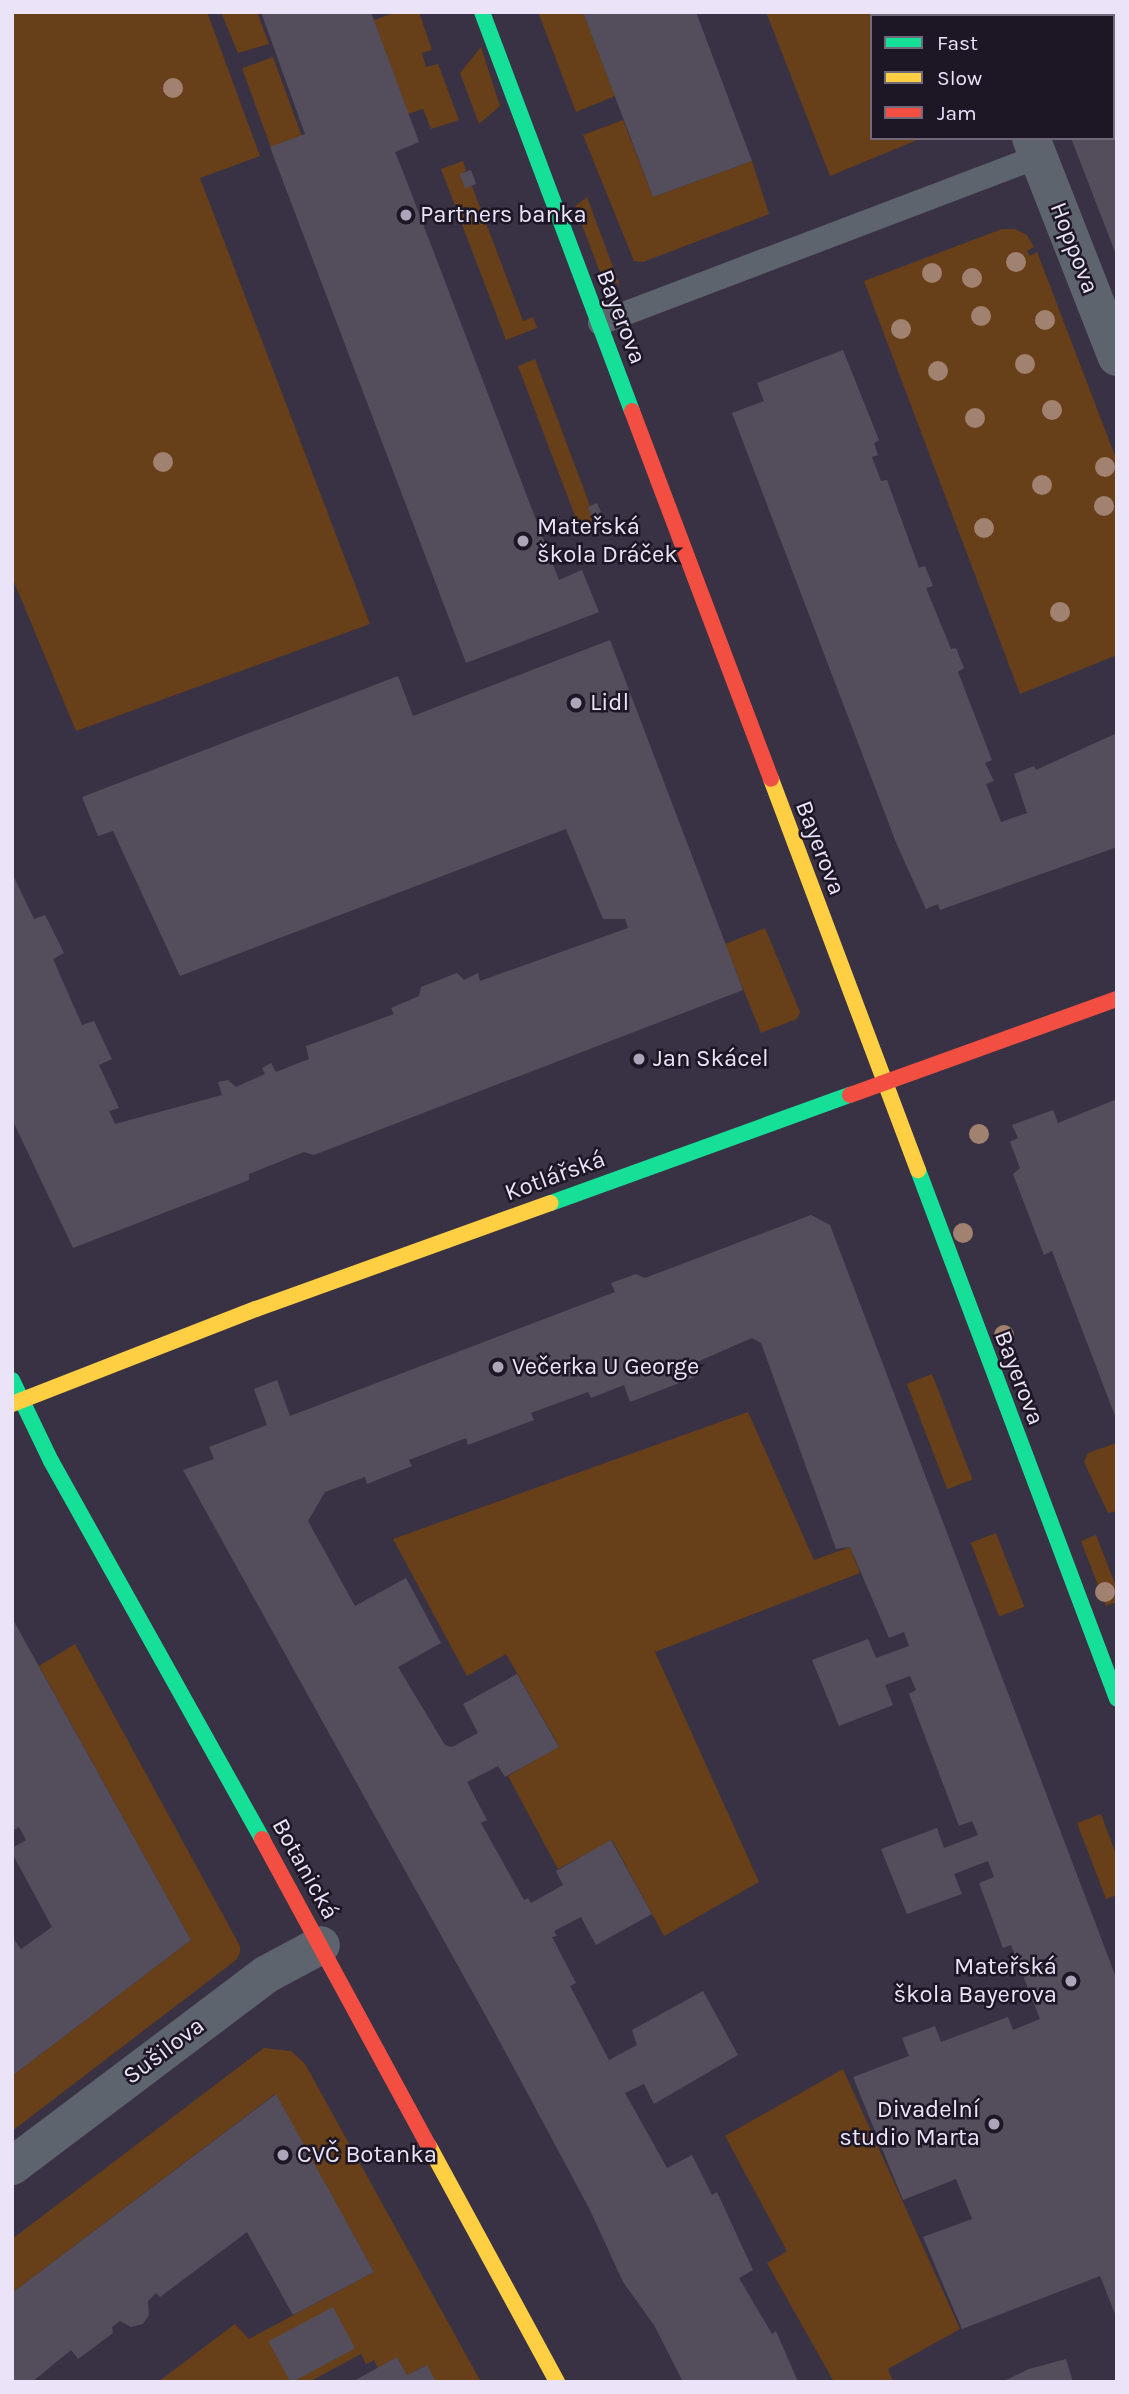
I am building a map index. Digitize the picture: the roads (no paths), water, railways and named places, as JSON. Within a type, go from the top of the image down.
[{"type":"street","name":"Bayerova","points":[[482,12],[1117,1699]]},
{"type":"street","name":"Hoppova","points":[[1035,148],[1117,358]]},
{"type":"street","name":"Kotlářská","points":[[17,1402],[256,1309],[1117,999]]},
{"type":"street","name":"Botanická","points":[[12,1380],[17,1402],[321,1945],[557,2382]]},
{"type":"street","name":"Sušilova","points":[[12,2166],[267,1974],[321,1945]]},
{"type":"lane","points":[[600,323],[1035,148]]},
{"type":"place","name":"Partners banka","points":[[406,215]]},
{"type":"place","name":"Mateřská škola Dráček","points":[[523,541]]},
{"type":"place","name":"Lidl","points":[[576,703]]},
{"type":"place","name":"Jan Skácel","points":[[639,1059]]},
{"type":"place","name":"Večerka U George","points":[[498,1367]]},
{"type":"place","name":"Mateřská škola Bayerova","points":[[1071,1981]]},
{"type":"place","name":"Divadelní studio Marta","points":[[994,2124]]},
{"type":"place","name":"CVČ Botanka","points":[[283,2155]]}]
